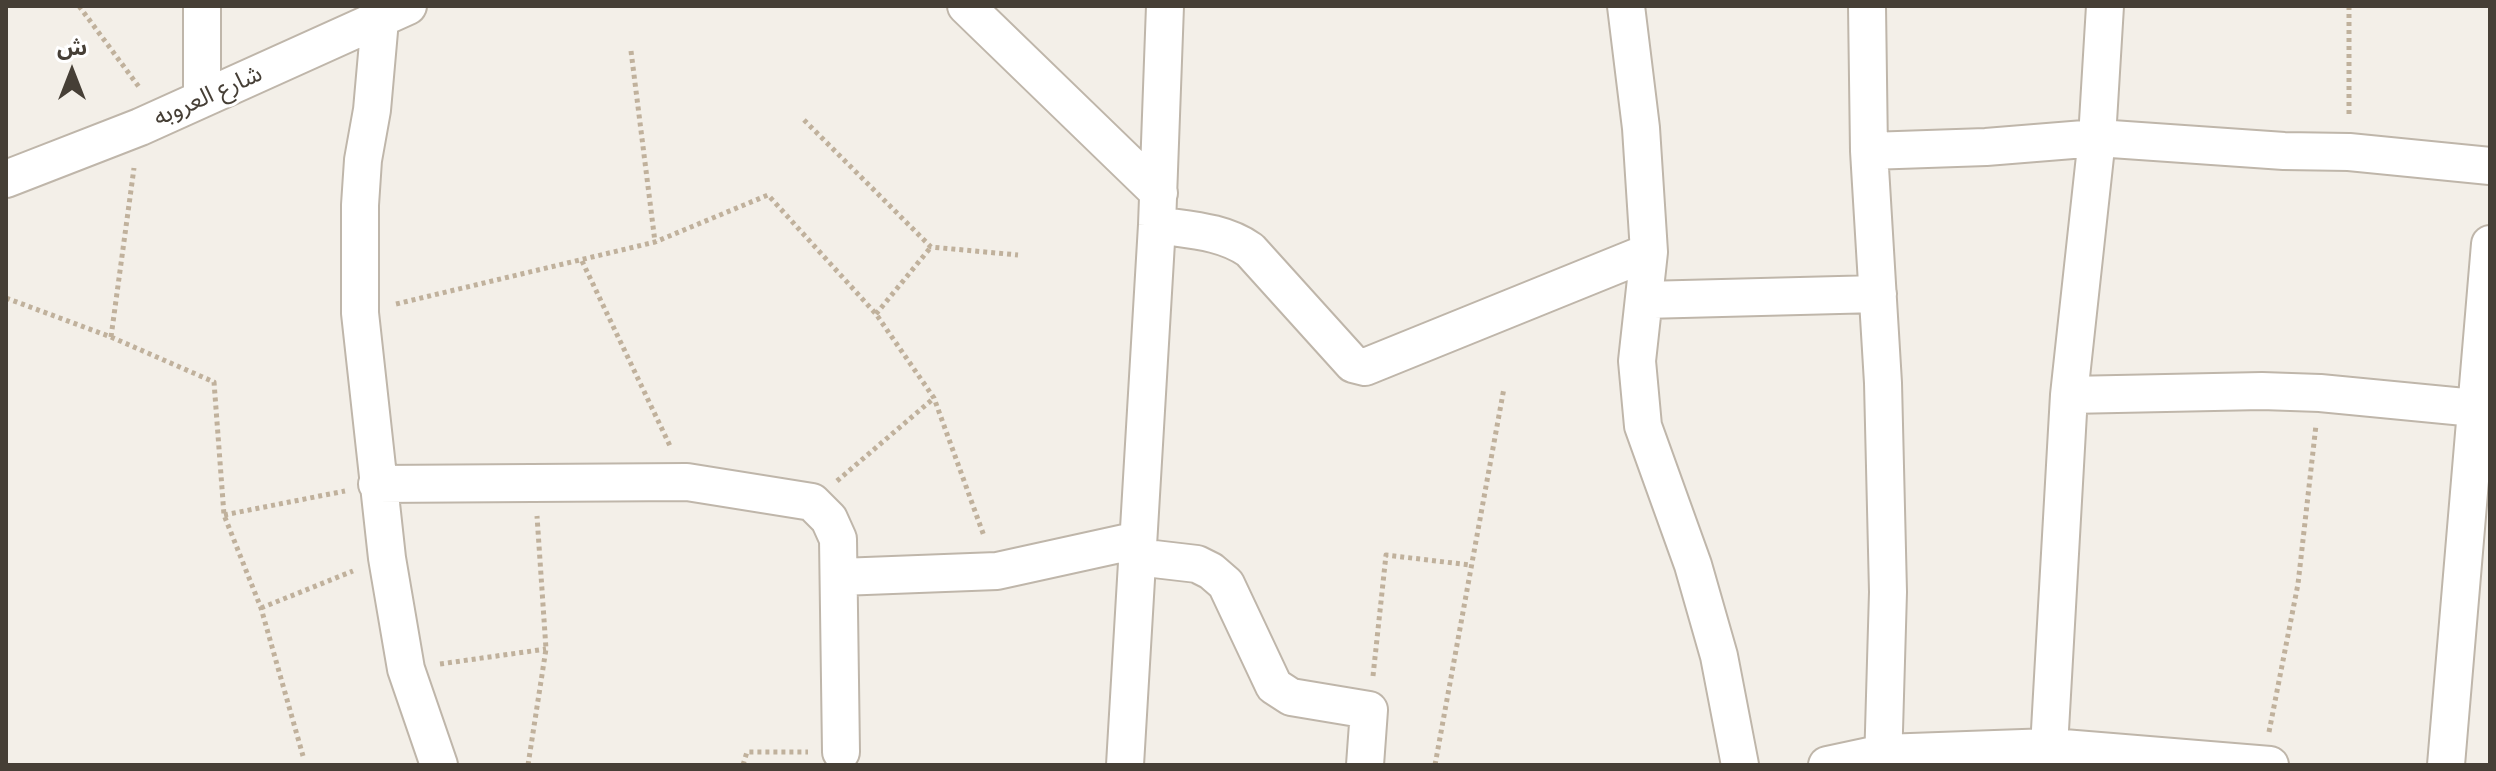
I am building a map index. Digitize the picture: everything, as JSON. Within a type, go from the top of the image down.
[{"type":"street","points":[[202,6],[202,99]]},
{"type":"street","points":[[966,6],[1158,209],[1250,250],[1353,364],[1365,367],[1649,252]]},
{"type":"street","points":[[1125,765],[1158,209],[1165,6]]},
{"type":"street","points":[[1626,6],[1641,128],[1649,252],[1637,361],[1643,426],[1693,565],[1719,656],[1740,765]]},
{"type":"street","points":[[1867,6],[1869,151],[1883,383],[1888,592],[1883,759]]},
{"type":"street","points":[[2049,756],[2069,395],[2097,138],[2105,6]]},
{"type":"street","name":"شارع العروبه","points":[[6,179],[150,122],[399,10]]},
{"type":"street","points":[[399,10],[372,110],[363,160],[360,313],[377,484],[406,669],[439,765]]},
{"type":"street","points":[[1869,151],[1986,147],[2097,138],[2284,151],[2349,152],[2490,166]]},
{"type":"street","points":[[2446,765],[2490,244]]},
{"type":"street","points":[[1644,300],[1878,294]]},
{"type":"street","points":[[2069,395],[2262,391],[2320,393],[2475,408]]},
{"type":"street","points":[[377,484],[687,482],[812,502],[829,519],[838,539],[841,752]]},
{"type":"street","points":[[840,577],[997,571],[1137,548],[1197,564],[1226,584],[1274,686],[1291,697],[1369,710],[1365,765]]},
{"type":"street","points":[[1827,765],[1883,759],[2049,756],[2266,764]]},
{"type":"path","points":[[79,6],[150,122],[111,337]]},
{"type":"path","points":[[2349,6],[2349,152]]},
{"type":"path","points":[[631,51],[655,242]]},
{"type":"path","points":[[804,120],[931,247],[1018,255]]},
{"type":"path","points":[[360,313],[655,242],[768,195],[876,314],[934,398],[997,571]]},
{"type":"path","points":[[876,314],[931,247]]},
{"type":"path","points":[[582,261],[687,482]]},
{"type":"path","points":[[6,298],[111,337],[214,382],[224,515],[261,608],[303,756]]},
{"type":"path","points":[[1435,765],[1504,388]]},
{"type":"path","points":[[2266,764],[2298,584],[2320,393]]},
{"type":"path","points":[[812,502],[934,398]]},
{"type":"path","points":[[528,765],[546,649],[535,483]]},
{"type":"path","points":[[224,515],[377,484]]},
{"type":"path","points":[[1369,710],[1386,555],[1470,565]]},
{"type":"path","points":[[261,608],[387,558]]},
{"type":"path","points":[[406,669],[546,649]]},
{"type":"path","points":[[743,765],[747,752],[841,752]]}]
